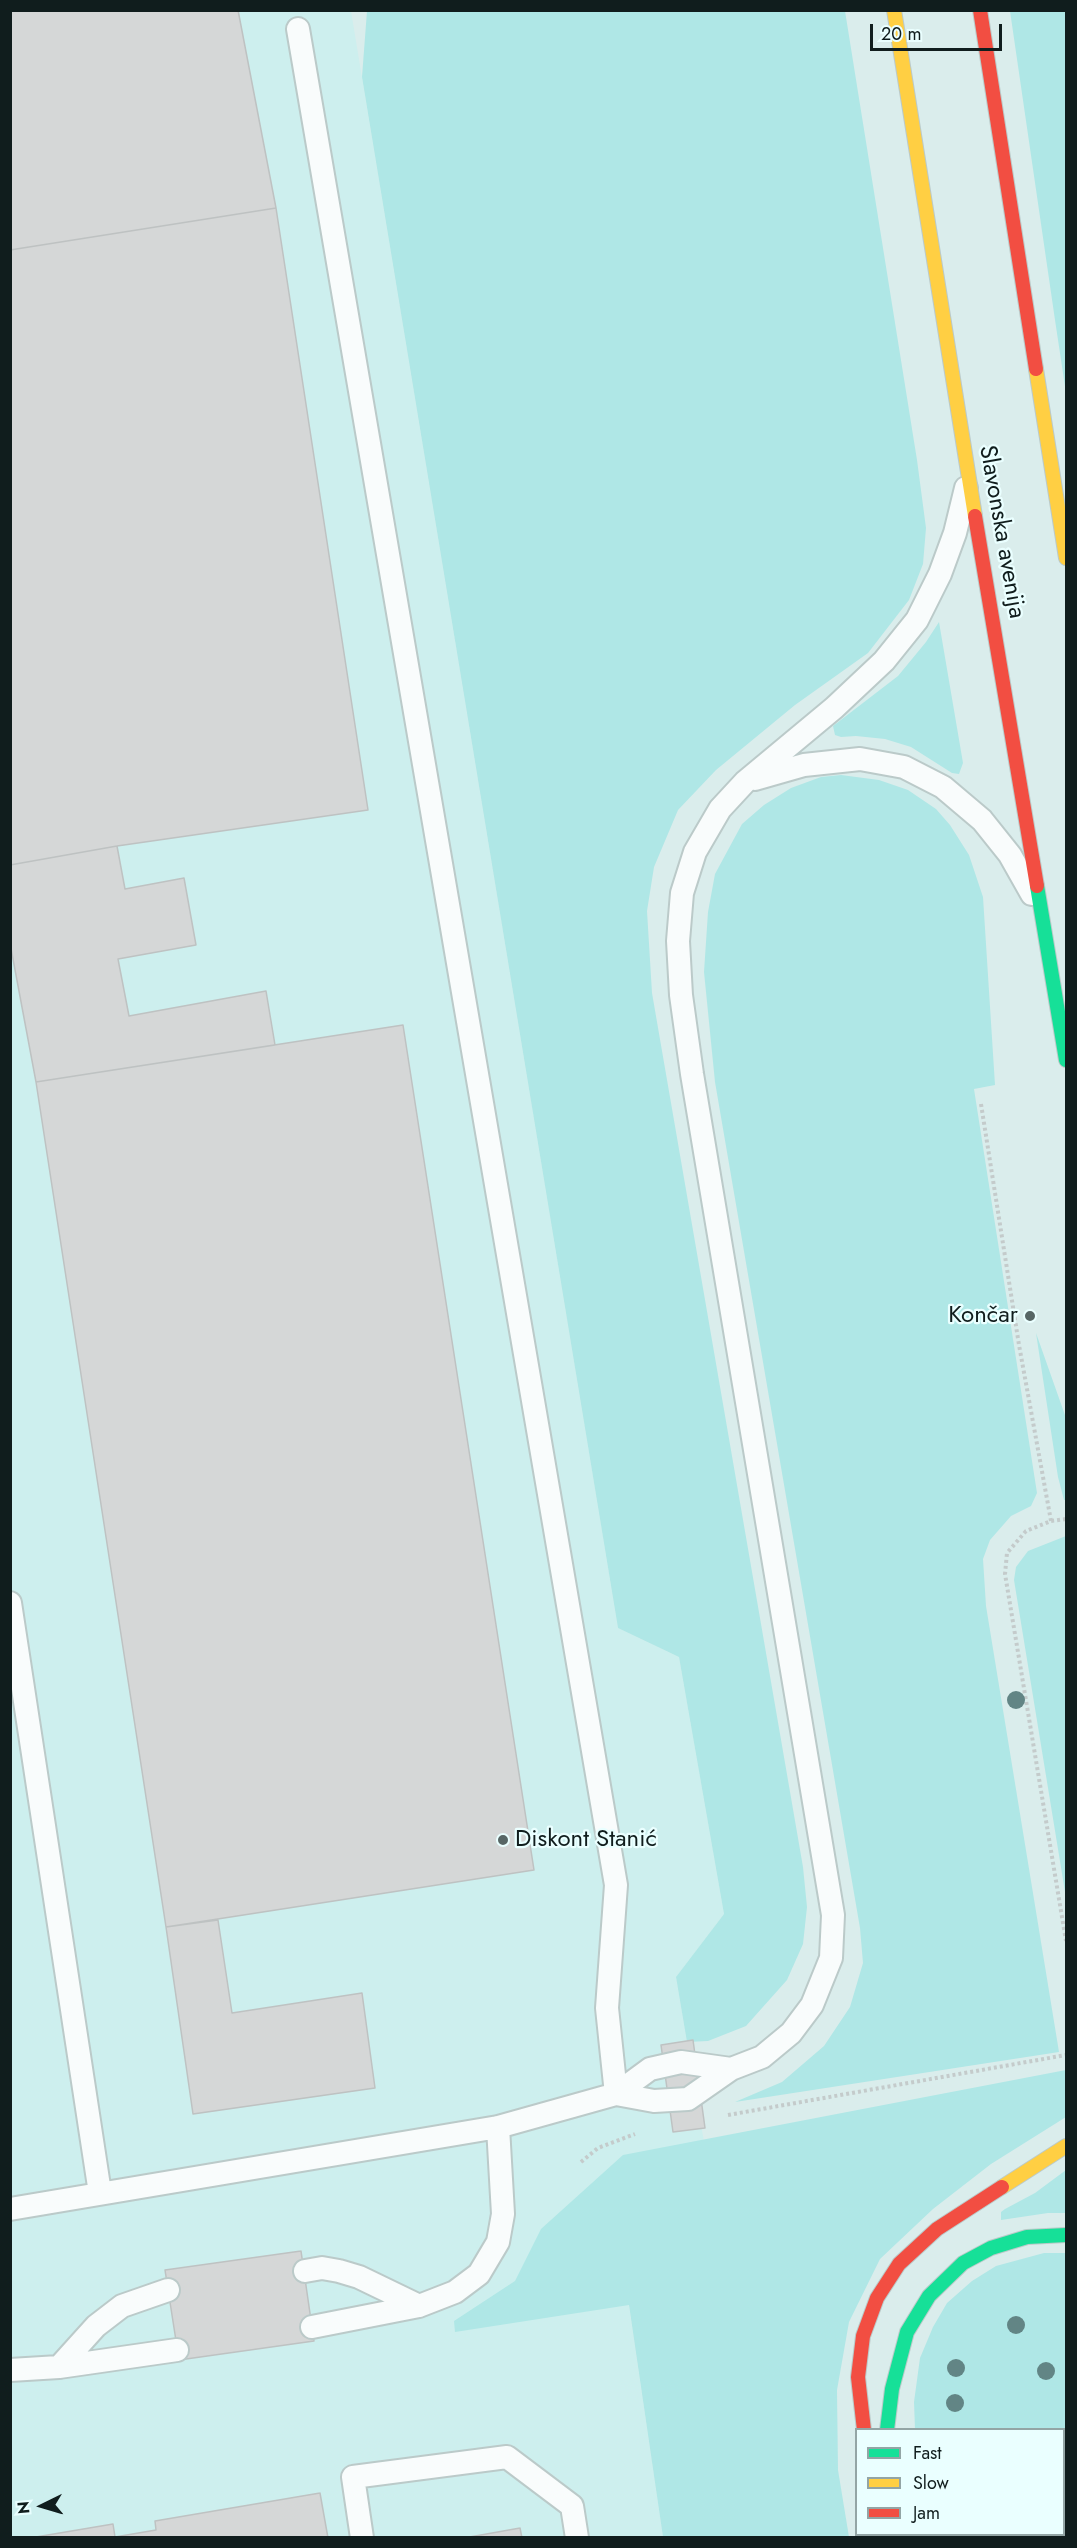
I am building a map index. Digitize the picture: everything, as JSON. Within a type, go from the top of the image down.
[{"type":"main road","name":"Slavonska avenija","points":[[894,10],[1066,1060]]},
{"type":"main road","points":[[980,10],[1066,558]]},
{"type":"main road","points":[[864,2428],[858,2377],[863,2336],[877,2298],[900,2264],[937,2229],[1066,2146]]},
{"type":"main road","points":[[887,2428],[892,2389],[907,2332],[929,2296],[963,2263],[991,2248],[1027,2237],[1066,2235]]},
{"type":"lane","points":[[298,29],[616,1885],[607,2008],[616,2094]]},
{"type":"lane","points":[[616,2094],[654,2101],[688,2099],[731,2069],[762,2057],[790,2034],[812,2005],[831,1958],[833,1915],[694,1085],[681,995],[678,941],[682,893],[695,852],[720,809],[745,782],[834,708],[884,662],[917,620],[940,574],[955,533],[969,478]]},
{"type":"lane","points":[[745,782],[804,765],[860,759],[904,767],[943,787],[982,819],[1010,855],[1043,915]]},
{"type":"lane","points":[[10,1603],[100,2193]]},
{"type":"lane","points":[[10,2209],[498,2127],[616,2094],[650,2068],[681,2062],[731,2069]]},
{"type":"lane","points":[[312,2327],[419,2306],[455,2292],[479,2274],[498,2242],[503,2214],[498,2127]]},
{"type":"lane","points":[[305,2271],[322,2268],[359,2277],[419,2306]]},
{"type":"lane","points":[[59,2367],[96,2326],[122,2306],[168,2290]]},
{"type":"lane","points":[[10,2370],[59,2367],[177,2350]]},
{"type":"lane","points":[[362,2538],[353,2477],[507,2457],[572,2506],[577,2538]]},
{"type":"path","points":[[981,1104],[1019,1345],[1051,1521]]},
{"type":"path","points":[[1066,1519],[1051,1521],[1026,1531],[1007,1553],[1005,1574],[1066,1941]]},
{"type":"path","points":[[727,2115],[1066,2055]]},
{"type":"path","points":[[581,2162],[598,2148],[639,2133]]},
{"type":"shaded area","points":[[11,11],[351,11],[618,1628],[679,1657],[724,1914],[676,1977],[704,2142],[629,2306],[663,2537],[11,2538]]},
{"type":"shaded area","points":[[367,11],[845,11],[917,460],[926,528],[923,564],[909,600],[868,653],[795,705],[716,770],[678,810],[654,867],[647,911],[652,993],[803,1867],[807,1907],[803,1944],[787,1980],[746,2026],[708,2041],[687,2042],[676,1977],[724,1914],[679,1657],[618,1628],[362,77]]},
{"type":"shaded area","points":[[1010,11],[1066,11],[1066,393],[1055,320]]},
{"type":"shaded area","points":[[939,622],[963,763],[959,774],[952,773],[911,747],[885,739],[835,735],[833,726],[898,676]]},
{"type":"shaded area","points":[[841,775],[879,780],[908,790],[936,809],[950,825],[969,855],[983,897],[995,1085],[974,1089],[1037,1493],[1031,1506],[1011,1516],[990,1540],[983,1559],[986,1606],[1059,2052],[735,2102],[782,2082],[824,2046],[850,2007],[863,1963],[860,1928],[715,1082],[704,972],[708,912],[715,874],[742,824],[764,805],[791,788],[821,777]]},
{"type":"shaded area","points":[[1036,1333],[1066,1418],[1066,1500],[1064,1500],[1058,1477]]},
{"type":"shaded area","points":[[1066,1536],[1066,1898],[1014,1580],[1016,1567],[1028,1551]]},
{"type":"shaded area","points":[[1066,2070],[1066,2117],[991,2164],[933,2209],[880,2259],[849,2322],[837,2390],[838,2470],[849,2537],[663,2537],[629,2305],[455,2332],[454,2321],[515,2281],[541,2229],[623,2155]]},
{"type":"shaded area","points":[[1066,2170],[1066,2213],[1048,2213],[1001,2220],[1001,2212],[1035,2193]]},
{"type":"shaded area","points":[[1044,2253],[1066,2253],[1066,2537],[930,2537],[1065,2536],[1065,2428],[915,2428],[914,2402],[920,2358],[933,2327],[947,2303],[972,2281],[996,2266]]},
{"type":"building","points":[[10,10],[238,10],[276,208],[10,250]]},
{"type":"building","points":[[276,208],[368,810],[117,846],[10,865],[10,250]]},
{"type":"building","points":[[117,846],[125,889],[184,878],[196,945],[118,959],[129,1016],[266,991],[275,1045],[36,1082],[10,943],[10,865]]},
{"type":"building","points":[[403,1025],[534,1870],[166,1927],[36,1082]]},
{"type":"building","points":[[218,1920],[232,2013],[362,1993],[375,2088],[193,2114],[166,1927]]},
{"type":"building","points":[[693,2040],[705,2128],[673,2132],[661,2045]]},
{"type":"building","points":[[301,2251],[314,2341],[179,2360],[165,2270]]},
{"type":"building","points":[[320,2493],[328,2538],[30,2538],[113,2524],[115,2537],[156,2530],[155,2521]]},
{"type":"building","points":[[520,2528],[522,2538],[464,2538]]},
{"type":"traffic: fast","points":[[1037,886],[1066,1060]]},
{"type":"traffic: fast","points":[[887,2428],[892,2389],[907,2332],[929,2296],[963,2263],[991,2248],[1027,2237],[1066,2235]]},
{"type":"traffic: slow","points":[[894,10],[975,516]]},
{"type":"traffic: slow","points":[[1036,369],[1066,558]]},
{"type":"traffic: slow","points":[[1002,2187],[1066,2146]]},
{"type":"traffic: jam","points":[[980,10],[1036,369]]},
{"type":"traffic: jam","points":[[975,516],[1037,886]]},
{"type":"traffic: jam","points":[[864,2428],[858,2377],[863,2336],[877,2298],[899,2264],[937,2229],[1002,2187]]},
{"type":"place","name":"Končar","points":[[1030,1316]]},
{"type":"place","name":"Diskont Stanić","points":[[503,1840]]}]
